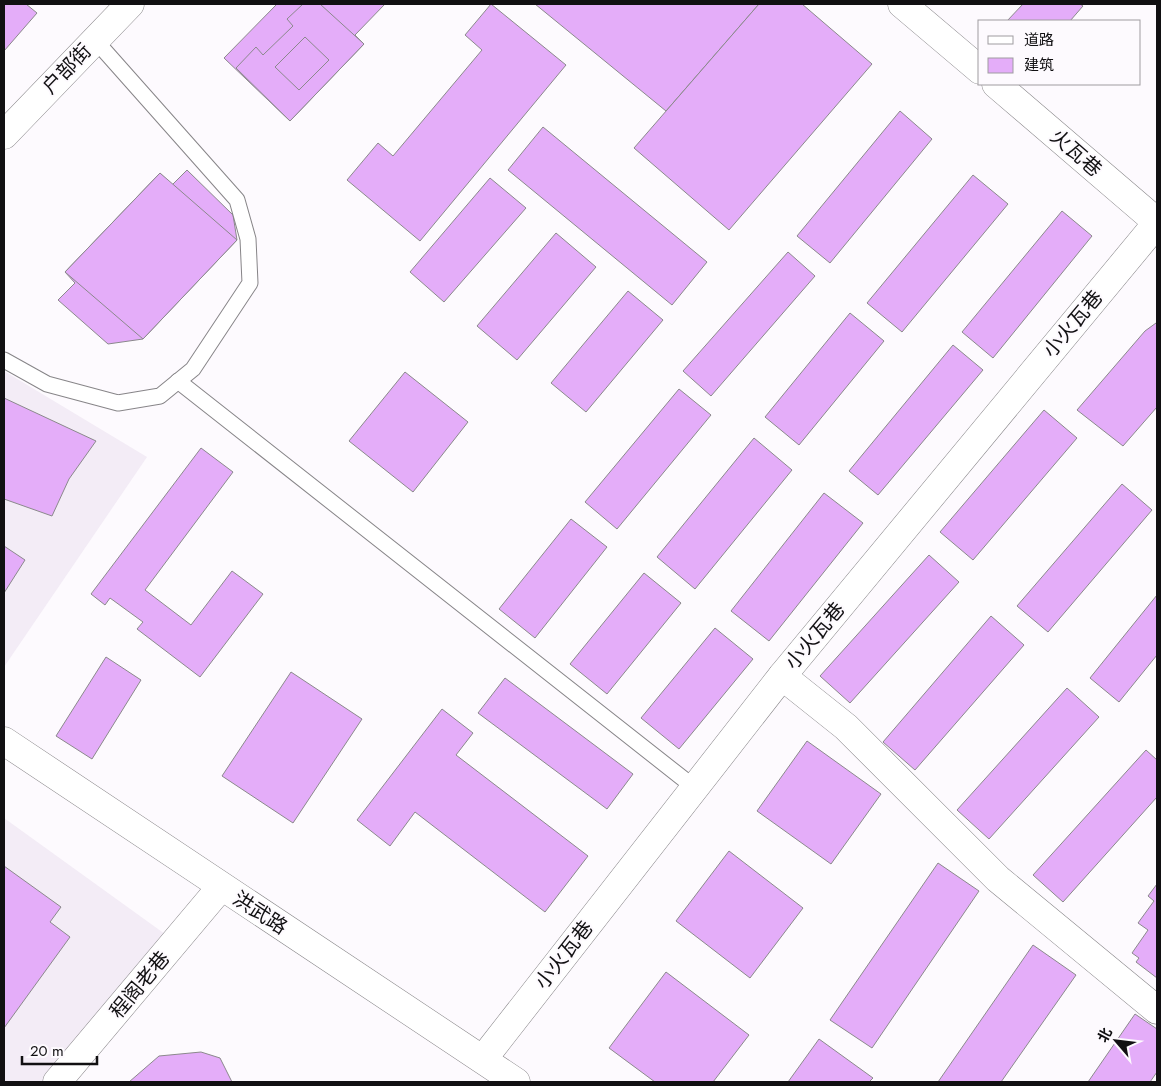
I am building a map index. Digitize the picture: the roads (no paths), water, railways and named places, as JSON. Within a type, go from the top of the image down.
[{"type":"street","name":"户部街","points":[[4,135],[130,4]]},
{"type":"street","points":[[902,4],[978,68]]},
{"type":"street","name":"火瓦巷","points":[[997,85],[1157,222]]},
{"type":"street","name":"小火瓦巷","points":[[483,1059],[782,676],[1157,222]]},
{"type":"street","points":[[782,676],[846,727],[998,880],[1157,1010]]},
{"type":"street","name":"洪武路","points":[[4,741],[516,1082]]},
{"type":"street","name":"程阁老巷","points":[[57,1082],[221,887]]},
{"type":"lane","points":[[4,360],[47,384],[118,403],[160,396],[193,369],[250,282],[248,238],[237,200],[95,40]]},
{"type":"lane","points":[[178,381],[695,788]]}]
